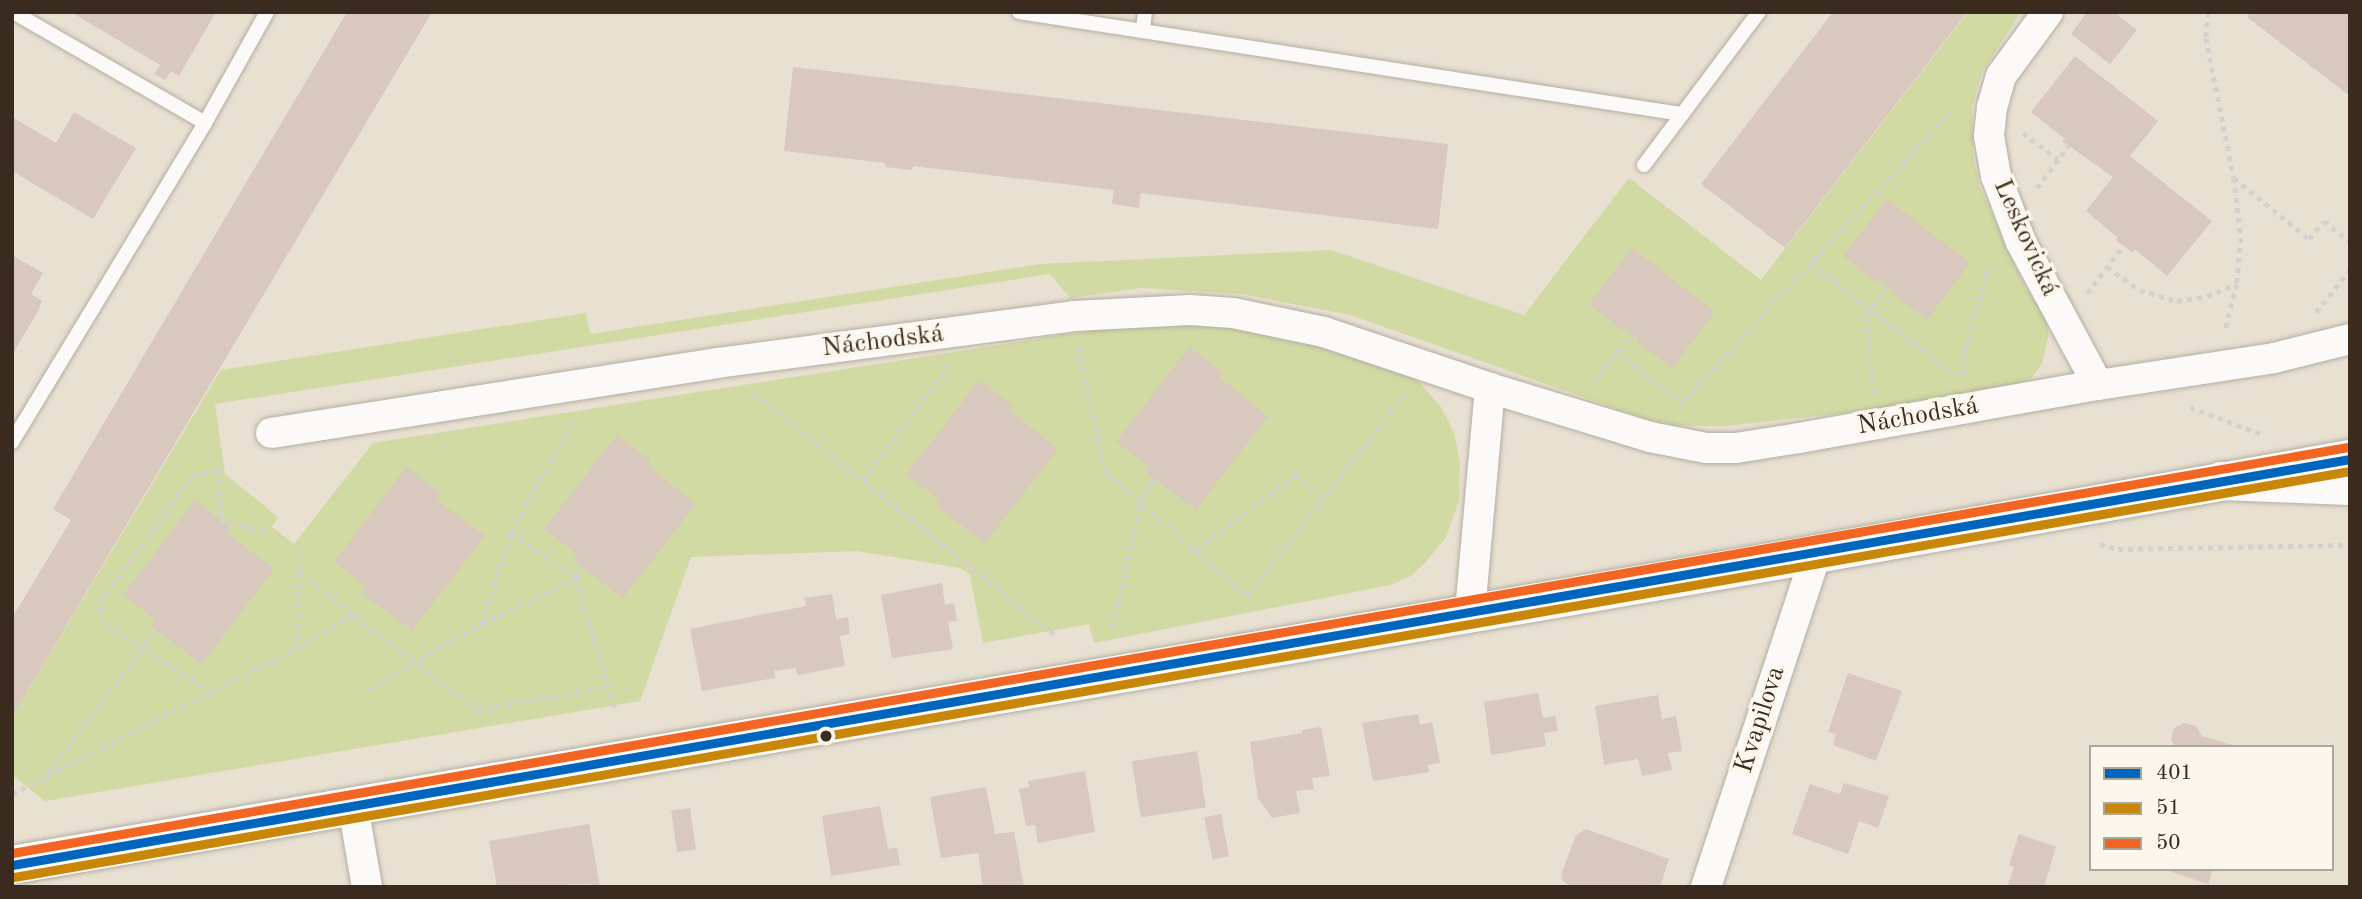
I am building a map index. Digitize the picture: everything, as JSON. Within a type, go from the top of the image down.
[{"type":"main road","points":[[12,865],[1816,554],[2350,458]]},
{"type":"main road","points":[[2221,481],[2350,486]]},
{"type":"street","name":"Leskovická","points":[[2048,12],[2001,76],[1992,107],[1989,136],[1996,176],[2021,242],[2098,385]]},
{"type":"street","name":"Náchodská","points":[[271,433],[717,363],[1074,316],[1190,310],[1233,313],[1324,332],[1490,388],[1650,437],[1716,448],[1799,438],[2098,385],[2274,358],[2350,339]]},
{"type":"street","points":[[1471,612],[1490,388]]},
{"type":"street","name":"Kvapilova","points":[[1706,887],[1816,554]]},
{"type":"street","points":[[353,806],[367,887]]},
{"type":"lane","points":[[13,12],[205,123]]},
{"type":"lane","points":[[12,442],[205,123],[267,12]]},
{"type":"lane","points":[[1019,12],[1682,114]]},
{"type":"lane","points":[[1143,30],[1145,12]]},
{"type":"lane","points":[[1644,165],[1759,12]]},
{"type":"path","points":[[2209,12],[2206,38],[2234,178],[2241,238],[2237,284],[2222,342]]},
{"type":"path","points":[[1676,410],[1963,98],[2001,76]]},
{"type":"path","points":[[2020,131],[2058,159]]},
{"type":"path","points":[[2034,192],[2068,146]]},
{"type":"path","points":[[2234,178],[2309,239],[2324,221],[2350,241]]},
{"type":"path","points":[[2082,299],[2123,246]]},
{"type":"path","points":[[1811,263],[1962,379],[1965,348],[1987,274],[1999,259]]},
{"type":"path","points":[[2107,267],[2140,290],[2177,301],[2207,296],[2237,284]]},
{"type":"path","points":[[2312,316],[2350,270]]},
{"type":"path","points":[[1875,402],[1868,309],[1887,285]]},
{"type":"path","points":[[1586,392],[1632,334]]},
{"type":"path","points":[[1077,340],[1106,472],[1247,596],[1413,384]]},
{"type":"path","points":[[1618,352],[1683,402]]},
{"type":"path","points":[[863,480],[953,360]]},
{"type":"path","points":[[752,391],[1056,636]]},
{"type":"path","points":[[2189,407],[2269,436]]},
{"type":"path","points":[[481,624],[510,533],[573,419]]},
{"type":"path","points":[[211,693],[102,622],[99,603],[192,476],[219,470],[221,520],[267,532]]},
{"type":"path","points":[[1196,550],[1295,474],[1323,498]]},
{"type":"path","points":[[1112,628],[1141,502],[1154,478]]},
{"type":"path","points":[[510,533],[576,578],[616,712]]},
{"type":"path","points":[[2096,542],[2118,549],[2350,545]]},
{"type":"path","points":[[297,648],[300,547]]},
{"type":"path","points":[[368,690],[481,624],[576,578],[583,567]]},
{"type":"path","points":[[300,573],[477,710],[609,686]]},
{"type":"path","points":[[12,794],[297,648],[355,613]]},
{"type":"path","points":[[41,780],[157,631]]},
{"type":"green space","points":[[1968,12],[2021,12],[1982,72],[1972,107],[1973,156],[1980,187],[2025,287],[2043,312],[2049,333],[2042,364],[2032,377],[2020,385],[2001,392],[1843,413],[1725,426],[1678,426],[1646,419],[1350,315],[1242,294],[1141,288],[1070,298],[1050,274],[215,404],[225,474],[278,517],[272,527],[294,544],[373,443],[1158,320],[1192,320],[1306,340],[1385,363],[1420,383],[1441,407],[1454,433],[1460,462],[1459,501],[1446,537],[1425,563],[1411,576],[1390,585],[1094,643],[1089,624],[983,643],[970,575],[960,568],[857,551],[691,557],[640,701],[45,801],[12,775],[12,717],[221,370],[586,313],[590,334],[1041,264],[1331,250],[1524,315],[1629,178],[1761,280]]},
{"type":"building","points":[[71,12],[216,12],[179,76],[171,71],[165,80],[154,74],[160,65]]},
{"type":"building","points":[[347,12],[432,12],[12,717],[12,618],[71,520],[53,509]]},
{"type":"building","points":[[1833,12],[1967,12],[1785,248],[1701,184]]},
{"type":"building","points":[[2087,12],[2114,12],[2137,30],[2110,64],[2071,34]]},
{"type":"building","points":[[2251,12],[2350,12],[2350,96],[2247,17]]},
{"type":"building","points":[[2075,56],[2158,121],[2130,156],[2212,221],[2167,276],[2135,249],[2132,252],[2116,240],[2118,238],[2086,211],[2113,177],[2062,141],[2065,139],[2031,112]]},
{"type":"building","points":[[793,67],[1448,144],[1438,229],[1141,193],[1139,208],[1112,204],[1114,190],[913,166],[912,170],[885,167],[885,163],[784,151]]},
{"type":"building","points":[[74,112],[136,148],[93,219],[12,171],[12,117],[56,143]]},
{"type":"building","points":[[1887,199],[1970,263],[1927,320],[1892,293],[1894,290],[1880,280],[1878,283],[1843,256]]},
{"type":"building","points":[[1632,248],[1715,312],[1672,368],[1637,342],[1639,339],[1625,328],[1623,331],[1589,304]]},
{"type":"building","points":[[12,255],[43,273],[31,294],[42,301],[12,355]]},
{"type":"building","points":[[1189,347],[1223,373],[1220,378],[1268,416],[1196,510],[1145,472],[1149,466],[1116,442]]},
{"type":"building","points":[[979,380],[1014,406],[1010,411],[1058,449],[985,543],[935,505],[939,499],[906,475]]},
{"type":"building","points":[[617,435],[651,461],[648,466],[696,504],[623,598],[573,560],[577,554],[544,529]]},
{"type":"building","points":[[406,467],[441,493],[436,499],[485,536],[412,630],[361,593],[366,586],[334,562]]},
{"type":"building","points":[[195,500],[230,527],[226,532],[274,569],[202,664],[150,626],[155,619],[123,595]]},
{"type":"building","points":[[942,583],[945,605],[954,603],[957,621],[948,622],[953,649],[892,658],[881,595]]},
{"type":"building","points":[[832,594],[836,619],[848,617],[850,634],[840,636],[845,666],[797,675],[796,668],[774,671],[775,678],[702,691],[690,629],[806,606],[804,598]]},
{"type":"building","points":[[1848,673],[1902,691],[1876,761],[1833,745],[1836,734],[1828,732]]},
{"type":"building","points":[[1538,693],[1543,718],[1555,716],[1558,731],[1544,733],[1546,746],[1491,755],[1484,702]]},
{"type":"building","points":[[1658,695],[1662,719],[1676,716],[1682,751],[1668,753],[1672,770],[1642,776],[1638,759],[1604,765],[1595,706]]},
{"type":"building","points":[[1418,714],[1420,725],[1432,722],[1440,763],[1428,765],[1429,772],[1373,781],[1362,723]]},
{"type":"building","points":[[2184,723],[2196,726],[2202,736],[2233,745],[2174,745],[2171,739],[2174,728]]},
{"type":"building","points":[[1321,727],[1330,776],[1312,778],[1314,789],[1296,791],[1300,813],[1272,818],[1258,798],[1250,742]]},
{"type":"building","points":[[1197,751],[1206,807],[1141,818],[1132,761]]},
{"type":"building","points":[[1085,771],[1095,832],[1038,843],[1035,825],[1026,826],[1019,789],[1029,787],[1028,781]]},
{"type":"building","points":[[1844,783],[1889,796],[1878,828],[1859,821],[1848,854],[1792,834],[1810,784],[1840,794]]},
{"type":"building","points":[[986,787],[995,834],[1014,832],[1024,887],[983,887],[978,853],[941,858],[930,797]]},
{"type":"building","points":[[880,806],[888,849],[897,847],[900,865],[831,876],[822,816]]},
{"type":"building","points":[[690,808],[696,850],[677,852],[671,811]]},
{"type":"building","points":[[1221,814],[1229,856],[1213,859],[1204,817]]},
{"type":"building","points":[[589,824],[600,887],[589,884],[497,887],[489,841]]},
{"type":"building","points":[[1586,829],[1669,859],[1660,887],[1650,884],[1649,887],[1574,887],[1567,884],[1561,879],[1562,872],[1576,835]]},
{"type":"building","points":[[2019,834],[2056,847],[2044,887],[2007,887],[2014,867],[2009,865]]},
{"type":"building","points":[[2171,871],[2212,871],[2208,884]]},
{"type":"transit line","name":"50","points":[[12,853],[2348,447]]},
{"type":"transit line","name":"401","points":[[12,865],[2350,459]]},
{"type":"transit line","name":"51","points":[[14,877],[2350,471]]}]
